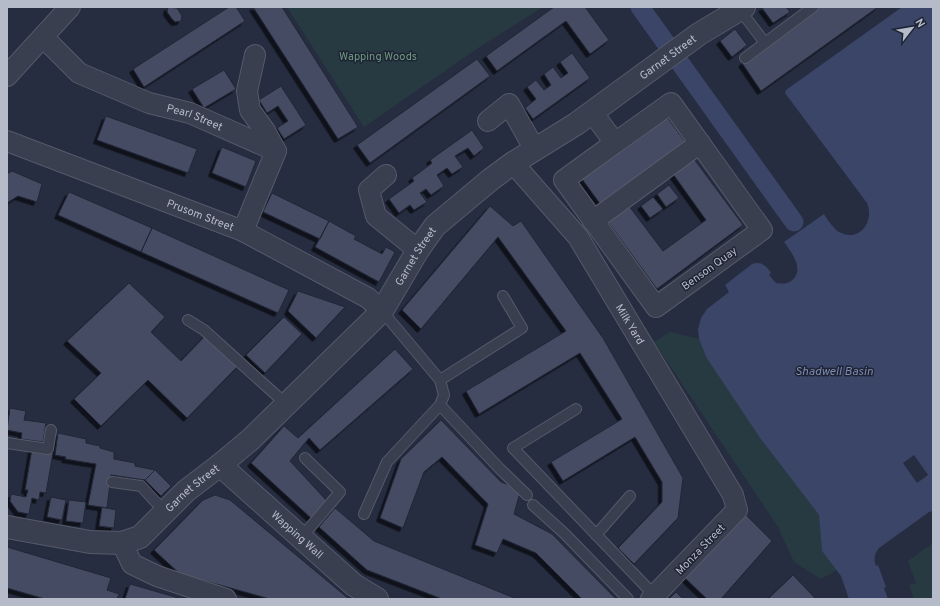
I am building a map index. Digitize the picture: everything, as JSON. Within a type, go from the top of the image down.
[{"type":"street","points":[[7,76],[70,7]]},
{"type":"street","name":"Garnet Street","points":[[122,543],[140,537],[186,491],[250,440],[382,311],[418,250],[435,226],[490,180],[513,163],[576,124],[699,34],[742,8]]},
{"type":"street","name":"Pearl Street","points":[[43,37],[79,74],[149,103],[190,113],[276,151]]},
{"type":"street","points":[[243,231],[276,151],[265,131],[250,110],[247,91],[255,55]]},
{"type":"street","name":"Benson Quay","points":[[670,103],[762,230],[656,307],[564,180],[615,143],[670,103]]},
{"type":"street","points":[[488,121],[509,104],[535,150]]},
{"type":"street","points":[[592,112],[615,143]]},
{"type":"street","name":"Prusom Street","points":[[7,140],[243,231],[368,298],[382,311]]},
{"type":"street","points":[[593,221],[700,143]]},
{"type":"street","name":"Milk Yard","points":[[513,163],[578,237],[733,495]]},
{"type":"street","points":[[386,175],[369,190],[376,216],[418,250]]},
{"type":"street","name":"Wapping Wall","points":[[220,465],[354,585],[377,599]]},
{"type":"street","name":"Monza Street","points":[[653,597],[737,510],[733,495]]},
{"type":"street","points":[[7,528],[90,542],[122,543],[132,564],[156,576],[226,599]]},
{"type":"lane","points":[[745,58],[813,7]]},
{"type":"lane","points":[[742,8],[765,43]]},
{"type":"lane","points":[[440,380],[522,328],[503,296]]},
{"type":"lane","points":[[364,514],[387,462],[440,405],[444,395],[440,380],[382,311]]},
{"type":"lane","points":[[188,320],[204,330],[286,404]]},
{"type":"lane","points":[[440,405],[500,469],[527,495]]},
{"type":"lane","points":[[576,409],[513,448],[653,597]]},
{"type":"lane","points":[[7,444],[48,449],[51,430]]},
{"type":"lane","points":[[301,538],[340,492],[305,458]]},
{"type":"lane","points":[[112,482],[140,486],[165,512]]},
{"type":"lane","points":[[596,535],[630,496]]},
{"type":"lane","points":[[533,505],[565,534],[628,599]]},
{"type":"green space","name":"Wapping Woods","points":[[287,7],[543,7],[478,48],[364,127]]},
{"type":"green space","points":[[670,332],[699,339],[706,357],[760,438],[819,515],[822,551],[837,570],[821,579],[794,562],[778,527],[654,342]]},
{"type":"green space","points":[[933,543],[933,599],[914,599],[909,585],[916,583],[908,561]]},
{"type":"water","name":"Shadwell Basin","points":[[902,7],[933,7],[933,511],[929,512],[879,548],[876,552],[875,563],[876,566],[878,565],[886,587],[884,588],[888,599],[849,599],[841,576],[822,551],[819,515],[760,438],[706,357],[699,339],[698,329],[701,318],[707,309],[729,292],[725,285],[752,264],[758,263],[765,266],[771,273],[769,275],[776,283],[784,284],[791,281],[797,272],[797,266],[796,261],[784,242],[824,214],[837,231],[846,235],[859,233],[864,229],[869,217],[867,203],[785,93],[786,90]]},
{"type":"pier","points":[[914,455],[928,475],[917,483],[903,463]]},
{"type":"building","points":[[168,7],[177,8],[182,16],[181,21],[175,22],[172,19],[167,12]]},
{"type":"building","points":[[229,7],[236,7],[245,21],[144,87],[133,69]]},
{"type":"building","points":[[253,7],[282,7],[358,127],[338,139]]},
{"type":"building","points":[[554,7],[585,7],[609,40],[590,54],[566,21],[497,71],[486,56]]},
{"type":"building","points":[[786,7],[790,12],[773,23],[762,8]]},
{"type":"building","points":[[820,7],[878,7],[761,91],[742,63]]},
{"type":"building","points":[[735,29],[747,45],[732,57],[720,41]]},
{"type":"building","points":[[572,53],[590,78],[533,119],[525,108],[536,99],[527,87],[536,80],[544,90],[551,85],[544,74],[553,67],[561,78],[568,73],[560,62]]},
{"type":"building","points":[[477,59],[490,76],[370,163],[357,145]]},
{"type":"building","points":[[224,70],[236,89],[204,108],[192,89]]},
{"type":"building","points":[[281,86],[306,125],[284,139],[277,128],[288,121],[278,106],[267,113],[259,100]]},
{"type":"building","points":[[106,116],[197,149],[188,173],[97,140]]},
{"type":"building","points":[[667,117],[686,143],[601,205],[582,179]]},
{"type":"building","points":[[472,130],[484,148],[474,156],[468,148],[455,156],[463,167],[452,174],[447,168],[437,175],[444,186],[431,195],[426,189],[420,193],[427,202],[414,210],[410,205],[399,213],[389,199],[414,181],[412,178],[432,163],[430,160]]},
{"type":"building","points":[[222,147],[256,161],[246,187],[212,173]]},
{"type":"building","points":[[694,159],[743,225],[657,289],[608,222],[629,206],[663,251],[706,220],[673,174]]},
{"type":"building","points":[[12,171],[42,184],[37,202],[18,196],[7,203],[7,174]]},
{"type":"building","points":[[669,185],[679,198],[666,207],[657,194]]},
{"type":"building","points":[[69,192],[152,228],[141,252],[58,215]]},
{"type":"building","points":[[272,193],[329,221],[320,239],[263,212]]},
{"type":"building","points":[[653,197],[663,209],[650,218],[641,206]]},
{"type":"building","points":[[490,206],[513,226],[521,221],[603,338],[683,478],[678,518],[634,564],[618,548],[662,502],[662,482],[635,437],[563,481],[551,462],[622,419],[580,353],[479,414],[466,391],[566,331],[498,237],[421,329],[402,310]]},
{"type":"building","points":[[329,221],[356,236],[354,239],[382,254],[386,247],[395,252],[379,282],[315,247]]},
{"type":"building","points":[[152,228],[289,290],[278,313],[141,252]]},
{"type":"building","points":[[129,283],[165,317],[151,332],[181,361],[207,334],[239,365],[187,418],[148,380],[101,426],[74,399],[101,373],[67,341]]},
{"type":"building","points":[[298,291],[345,307],[316,338],[288,311]]},
{"type":"building","points":[[284,317],[302,334],[265,373],[246,355]]},
{"type":"building","points":[[395,349],[413,369],[320,450],[309,438],[290,461],[327,501],[312,519],[251,463],[284,426],[298,438]]},
{"type":"building","points":[[10,408],[26,411],[24,420],[46,423],[43,442],[21,439],[22,433],[7,430]]},
{"type":"building","points":[[441,420],[501,482],[521,489],[514,514],[552,534],[616,599],[579,599],[581,598],[536,553],[503,539],[497,553],[475,545],[488,504],[442,457],[424,472],[403,528],[380,518],[401,459]]},
{"type":"building","points":[[58,433],[86,439],[86,443],[100,446],[100,448],[114,452],[114,459],[135,463],[135,466],[155,470],[145,480],[111,475],[107,508],[88,505],[96,464],[65,459],[66,457],[55,455]]},
{"type":"building","points":[[32,449],[53,453],[46,493],[40,492],[39,500],[32,498],[29,514],[18,512],[10,501],[11,494],[26,497],[28,490],[25,490]]},
{"type":"building","points":[[155,470],[171,486],[161,496],[145,480]]},
{"type":"building","points":[[215,495],[230,500],[349,599],[270,599],[180,574],[154,550],[203,500]]},
{"type":"building","points":[[51,497],[66,500],[62,520],[47,517]]},
{"type":"building","points":[[69,500],[86,502],[83,523],[66,521]]},
{"type":"building","points":[[102,507],[116,510],[114,528],[99,526]]},
{"type":"building","points":[[335,508],[374,541],[517,599],[442,599],[367,570],[319,527]]},
{"type":"building","points":[[744,513],[772,541],[721,599],[707,599],[683,576]]},
{"type":"building","points":[[7,547],[111,578],[107,590],[119,594],[117,599],[45,599],[7,588]]},
{"type":"building","points":[[793,575],[816,599],[768,599]]},
{"type":"building","points":[[130,584],[182,599],[125,599]]},
{"type":"building","points":[[676,592],[683,599],[669,599]]},
{"type":"waterway","points":[[640,7],[794,222]]}]
